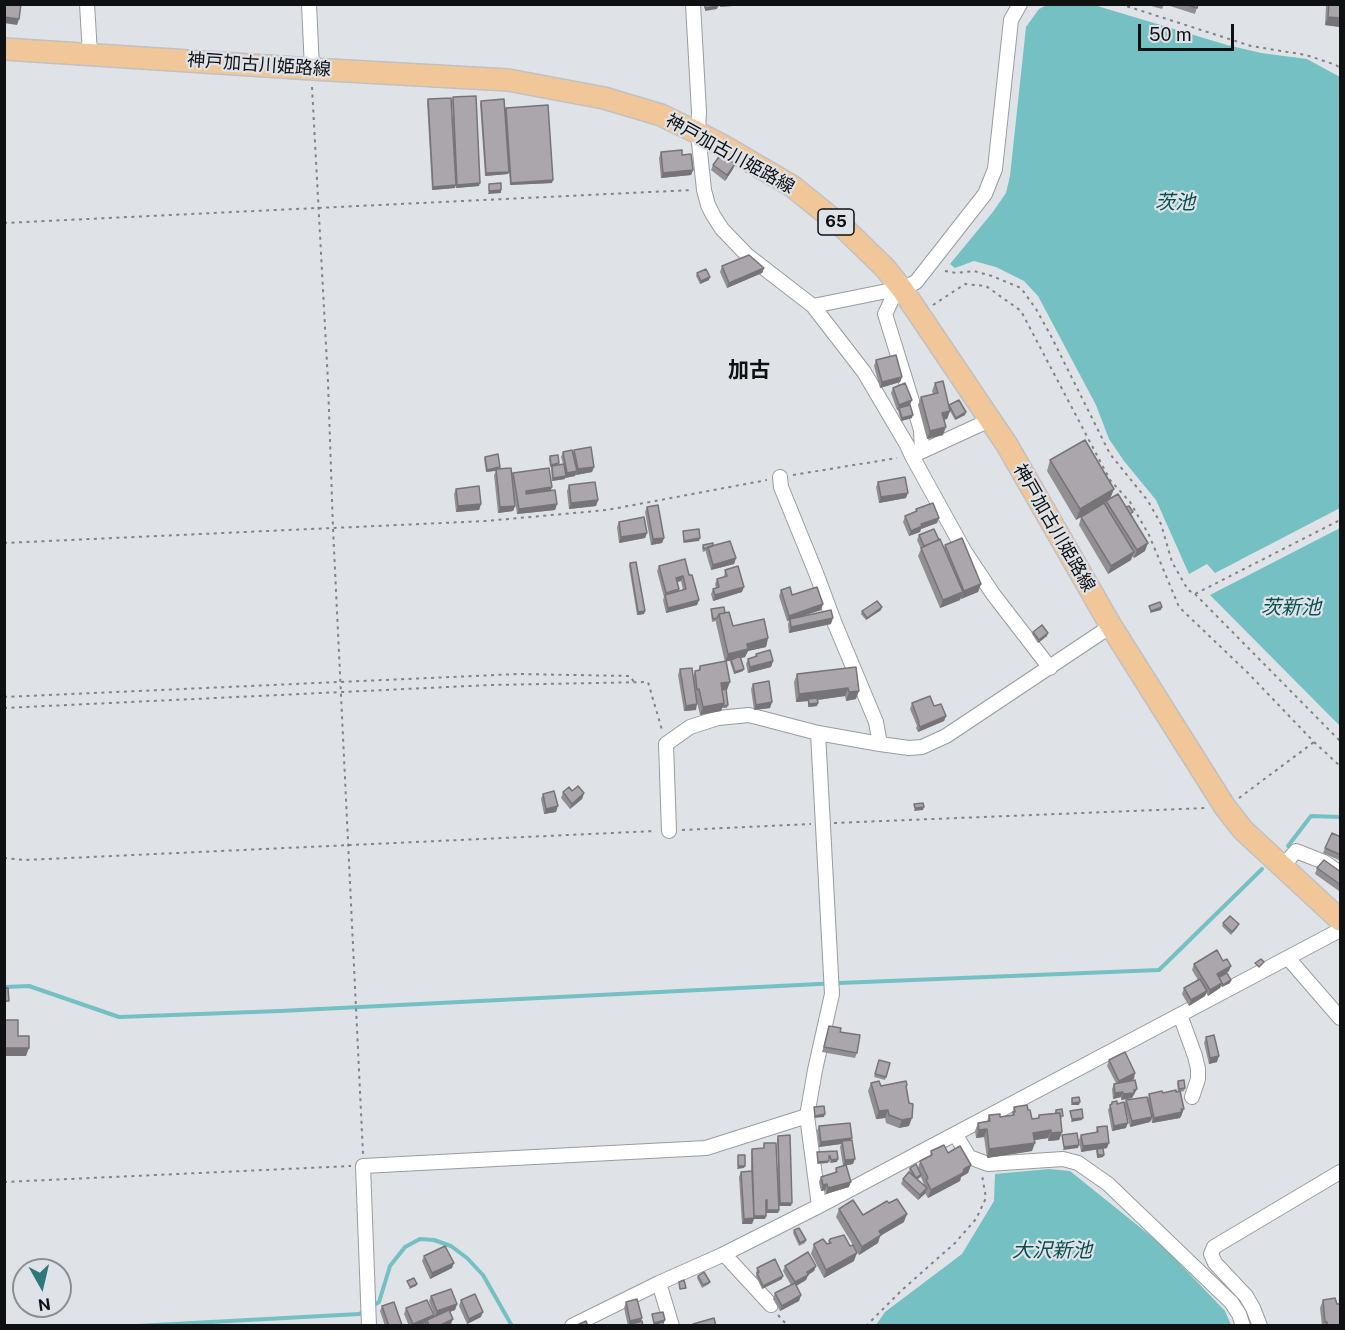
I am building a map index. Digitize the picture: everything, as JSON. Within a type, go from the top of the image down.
[{"type":"main road","name":"神戸加古川姫路線","points":[[4,49],[508,80],[604,98],[661,115],[698,132],[792,186],[845,229],[885,268],[920,315],[1007,446],[1111,626],[1226,807],[1243,830],[1341,920]]},
{"type":"street","points":[[87,4],[90,54]]},
{"type":"street","points":[[309,4],[312,69]]},
{"type":"street","points":[[693,4],[698,132],[704,190],[708,205],[722,229],[747,255],[813,306],[864,372],[907,445],[917,454],[965,552],[993,594],[1050,668]]},
{"type":"street","points":[[813,306],[900,289],[916,282],[985,194],[995,169],[1011,20],[1020,4]]},
{"type":"street","points":[[900,289],[885,314],[921,430],[917,454]]},
{"type":"street","points":[[917,454],[990,420]]},
{"type":"street","points":[[780,477],[781,487],[876,722],[880,744]]},
{"type":"street","points":[[669,831],[666,744],[690,727],[718,718],[749,715],[818,733],[909,748],[922,747],[946,736],[1111,626]]},
{"type":"street","points":[[818,733],[832,994],[814,1070],[807,1116],[819,1206]]},
{"type":"street","points":[[1282,867],[1296,851],[1324,862],[1341,873]]},
{"type":"street","points":[[572,1326],[819,1206],[1341,930]]},
{"type":"street","points":[[1288,958],[1341,1018]]},
{"type":"street","points":[[1180,1015],[1198,1069],[1198,1079],[1192,1097]]},
{"type":"street","points":[[369,1326],[363,1166],[706,1148],[807,1116]]},
{"type":"street","points":[[955,1134],[969,1157],[988,1164],[1064,1159],[1078,1163],[1108,1184],[1231,1302],[1244,1326]]},
{"type":"street","points":[[1260,1326],[1246,1296],[1215,1263],[1211,1254],[1214,1247],[1341,1172]]},
{"type":"street","points":[[724,1254],[771,1305]]},
{"type":"street","points":[[659,1283],[672,1326]]},
{"type":"path","points":[[1120,4],[1251,46],[1306,56],[1341,68]]},
{"type":"path","points":[[4,1182],[363,1166],[312,69]]},
{"type":"path","points":[[4,223],[704,190]]},
{"type":"path","points":[[945,271],[974,272],[992,276],[1021,288],[1052,336],[1110,454],[1148,501],[1161,524],[1172,562],[1188,590],[1195,594],[1341,741]]},
{"type":"path","points":[[920,315],[965,284],[986,286],[1022,311],[1110,480],[1130,502],[1149,534],[1179,607],[1248,673],[1314,742],[1341,765]]},
{"type":"path","points":[[4,543],[486,521],[607,510],[917,454]]},
{"type":"path","points":[[1195,594],[1341,520]]},
{"type":"path","points":[[4,697],[518,674],[630,676],[634,682]]},
{"type":"path","points":[[4,708],[490,685],[648,682],[666,744]]},
{"type":"path","points":[[4,858],[25,861],[1226,807],[1314,742]]},
{"type":"path","points":[[866,1326],[955,1243],[976,1219],[986,1198],[979,1161]]},
{"type":"water","name":"茨池","points":[[1049,4],[1094,5],[1227,45],[1261,53],[1307,59],[1340,77],[1340,508],[1215,573],[1207,564],[1189,574],[1156,500],[1109,439],[1096,405],[1038,296],[1024,281],[996,267],[974,261],[955,268],[950,264],[1006,193],[1010,176],[1026,27],[1039,9]]},
{"type":"water","name":"茨新池","points":[[1340,528],[1340,726],[1210,595]]},
{"type":"water","name":"大沢新池","points":[[1049,1169],[1070,1171],[1162,1245],[1225,1311],[1231,1325],[876,1325],[885,1312],[962,1254],[994,1201],[995,1174]]},
{"type":"building","points":[[4,4],[21,4],[19,19],[4,17]]},
{"type":"building","points":[[705,4],[718,4],[718,6],[705,8]]},
{"type":"building","points":[[1185,4],[1198,4],[1197,8]]},
{"type":"building","points":[[1329,4],[1341,4],[1341,18],[1328,17]]},
{"type":"building","points":[[476,96],[480,183],[457,185],[453,97]]},
{"type":"building","points":[[451,98],[456,185],[433,187],[428,99]]},
{"type":"building","points":[[504,99],[509,172],[486,173],[481,101]]},
{"type":"building","points":[[548,105],[553,180],[511,183],[506,108]]},
{"type":"building","points":[[682,150],[682,155],[691,154],[693,170],[663,173],[661,152]]},
{"type":"building","points":[[721,154],[735,164],[727,175],[713,165]]},
{"type":"building","points":[[501,183],[501,190],[489,191],[489,184]]},
{"type":"building","points":[[749,255],[764,268],[729,283],[722,266]]},
{"type":"building","points":[[706,269],[710,277],[701,281],[697,273]]},
{"type":"building","points":[[896,355],[902,377],[882,382],[876,360]]},
{"type":"building","points":[[943,381],[950,411],[942,413],[946,427],[930,431],[921,397],[938,393],[935,383]]},
{"type":"building","points":[[905,383],[912,400],[899,405],[893,388]]},
{"type":"building","points":[[959,400],[966,412],[956,418],[949,405]]},
{"type":"building","points":[[910,405],[913,415],[902,418],[899,408]]},
{"type":"building","points":[[1085,440],[1114,489],[1080,509],[1050,460]]},
{"type":"building","points":[[591,447],[594,467],[578,469],[574,450]]},
{"type":"building","points":[[572,450],[577,471],[567,473],[563,452]]},
{"type":"building","points":[[498,454],[500,467],[487,470],[485,457]]},
{"type":"building","points":[[558,455],[559,463],[551,465],[550,456]]},
{"type":"building","points":[[564,464],[566,476],[553,478],[552,466]]},
{"type":"building","points":[[511,468],[515,506],[500,507],[496,469]]},
{"type":"building","points":[[549,468],[552,487],[526,491],[526,494],[555,490],[557,504],[519,509],[513,473]]},
{"type":"building","points":[[905,477],[908,493],[881,497],[878,482]]},
{"type":"building","points":[[595,482],[598,500],[571,503],[569,485]]},
{"type":"building","points":[[479,486],[481,504],[458,506],[456,489]]},
{"type":"building","points":[[1118,494],[1148,543],[1137,550],[1106,501]]},
{"type":"building","points":[[933,503],[939,518],[921,524],[922,526],[911,531],[905,516]]},
{"type":"building","points":[[1104,503],[1134,552],[1111,566],[1081,517]]},
{"type":"building","points":[[658,505],[664,538],[653,539],[647,507]]},
{"type":"building","points":[[1129,506],[1133,512],[1130,514],[1126,507]]},
{"type":"building","points":[[644,517],[647,533],[621,537],[619,522]]},
{"type":"building","points":[[699,529],[700,538],[684,541],[683,531]]},
{"type":"building","points":[[934,529],[939,540],[924,546],[919,535]]},
{"type":"building","points":[[962,538],[981,584],[964,591],[945,545]]},
{"type":"building","points":[[940,539],[963,592],[943,600],[921,548]]},
{"type":"building","points":[[730,541],[736,558],[713,565],[708,547]]},
{"type":"building","points":[[713,543],[713,546],[704,549],[703,545]]},
{"type":"building","points":[[685,559],[699,600],[668,608],[665,595],[686,589],[683,576],[676,578],[679,589],[666,593],[659,566]]},
{"type":"building","points":[[636,562],[645,611],[638,612],[630,563]]},
{"type":"building","points":[[738,566],[744,587],[715,595],[713,589],[719,587],[717,579],[727,576],[725,570]]},
{"type":"building","points":[[790,587],[792,595],[817,587],[823,604],[789,616],[781,590]]},
{"type":"building","points":[[877,601],[882,607],[867,618],[862,611]]},
{"type":"building","points":[[1160,602],[1162,607],[1151,611],[1149,606]]},
{"type":"building","points":[[724,607],[725,613],[713,619],[711,609]]},
{"type":"building","points":[[831,610],[833,618],[791,627],[790,619]]},
{"type":"building","points":[[729,612],[733,626],[764,619],[768,638],[747,644],[748,649],[728,654],[719,614]]},
{"type":"building","points":[[1042,625],[1048,633],[1039,640],[1033,632]]},
{"type":"building","points":[[770,650],[773,661],[750,667],[748,659]]},
{"type":"building","points":[[740,656],[744,669],[735,672],[731,660]]},
{"type":"building","points":[[726,661],[730,682],[721,683],[724,703],[703,707],[699,689],[697,690],[695,671],[700,670],[700,666]]},
{"type":"building","points":[[856,667],[859,691],[849,692],[848,688],[799,694],[797,674]]},
{"type":"building","points":[[692,668],[697,704],[686,706],[680,669]]},
{"type":"building","points":[[769,681],[772,702],[756,705],[753,684]]},
{"type":"building","points":[[726,689],[728,705],[723,706],[722,690]]},
{"type":"building","points":[[930,696],[934,706],[941,704],[946,716],[920,727],[912,703]]},
{"type":"building","points":[[817,698],[818,703],[809,704],[808,699]]},
{"type":"building","points":[[578,786],[584,793],[572,804],[563,792],[569,787],[572,791]]},
{"type":"building","points":[[554,791],[558,806],[546,809],[543,794]]},
{"type":"building","points":[[923,803],[924,807],[915,808],[914,804]]},
{"type":"building","points":[[1332,833],[1341,837],[1341,855],[1325,848]]},
{"type":"building","points":[[1324,860],[1341,872],[1341,885],[1317,868]]},
{"type":"building","points":[[1230,916],[1239,924],[1232,932],[1223,923]]},
{"type":"building","points":[[1217,950],[1223,961],[1227,959],[1231,966],[1217,974],[1222,983],[1210,990],[1194,964]]},
{"type":"building","points":[[1261,959],[1264,962],[1259,967],[1255,963]]},
{"type":"building","points":[[1227,973],[1231,980],[1223,985],[1219,977]]},
{"type":"building","points":[[1200,979],[1207,991],[1191,1000],[1184,988]]},
{"type":"building","points":[[4,988],[8,988],[9,1001],[4,1001]]},
{"type":"building","points":[[4,1020],[18,1020],[18,1036],[29,1036],[29,1048],[4,1048]]},
{"type":"building","points":[[829,1026],[841,1028],[840,1032],[860,1035],[857,1053],[824,1047]]},
{"type":"building","points":[[1214,1035],[1219,1056],[1210,1058],[1206,1037]]},
{"type":"building","points":[[1125,1052],[1135,1073],[1119,1081],[1109,1060]]},
{"type":"building","points":[[879,1060],[890,1063],[886,1077],[875,1074]]},
{"type":"building","points":[[1135,1080],[1137,1089],[1134,1093],[1115,1093],[1114,1084]]},
{"type":"building","points":[[1184,1080],[1185,1088],[1179,1089],[1178,1081]]},
{"type":"building","points":[[879,1081],[881,1086],[906,1081],[909,1103],[913,1104],[912,1118],[902,1120],[889,1115],[888,1110],[879,1111],[871,1083]]},
{"type":"building","points":[[1176,1090],[1176,1092],[1180,1091],[1184,1109],[1181,1109],[1182,1112],[1154,1118],[1149,1094]]},
{"type":"building","points":[[1079,1097],[1080,1102],[1072,1103],[1072,1098]]},
{"type":"building","points":[[1147,1097],[1152,1117],[1132,1121],[1126,1100]]},
{"type":"building","points":[[1117,1101],[1117,1104],[1124,1102],[1128,1123],[1114,1126],[1110,1105]]},
{"type":"building","points":[[1027,1105],[1032,1119],[1039,1118],[1039,1115],[1060,1113],[1062,1132],[1051,1133],[1051,1130],[1033,1133],[1035,1143],[989,1149],[987,1129],[979,1130],[978,1123],[990,1121],[989,1115],[1000,1114],[1000,1117],[1014,1115],[1014,1107]]},
{"type":"building","points":[[824,1106],[825,1114],[815,1116],[814,1107]]},
{"type":"building","points":[[1062,1109],[1063,1116],[1060,1116],[1056,1110]]},
{"type":"building","points":[[1082,1109],[1083,1118],[1072,1119],[1070,1111]]},
{"type":"building","points":[[850,1123],[852,1138],[821,1142],[819,1126]]},
{"type":"building","points":[[1107,1126],[1109,1143],[1083,1146],[1081,1135],[1098,1132],[1097,1127]]},
{"type":"building","points":[[1077,1133],[1079,1145],[1064,1147],[1062,1135]]},
{"type":"building","points":[[790,1135],[792,1203],[780,1203],[778,1136]]},
{"type":"building","points":[[852,1140],[855,1159],[845,1160],[842,1141]]},
{"type":"building","points":[[764,1143],[776,1143],[779,1210],[767,1210],[766,1200],[766,1216],[754,1216],[752,1149],[764,1148]]},
{"type":"building","points":[[944,1145],[948,1153],[960,1146],[971,1165],[964,1169],[963,1173],[931,1190],[920,1161],[932,1155],[931,1151]]},
{"type":"building","points":[[1103,1148],[1104,1155],[1098,1155],[1097,1149]]},
{"type":"building","points":[[837,1151],[838,1159],[831,1160],[829,1156],[829,1161],[818,1162],[817,1152]]},
{"type":"building","points":[[738,1155],[745,1155],[745,1166],[738,1166]]},
{"type":"building","points":[[916,1164],[921,1175],[916,1178],[910,1168]]},
{"type":"building","points":[[846,1165],[851,1182],[828,1188],[827,1184],[823,1185],[821,1177],[837,1172],[836,1168]]},
{"type":"building","points":[[752,1171],[754,1218],[744,1219],[741,1172]]},
{"type":"building","points":[[909,1172],[927,1188],[920,1195],[903,1179]]},
{"type":"building","points":[[897,1199],[907,1214],[879,1231],[881,1235],[862,1247],[839,1209],[853,1200],[863,1215],[887,1201],[889,1203]]},
{"type":"building","points":[[799,1228],[806,1240],[800,1243],[794,1230]]},
{"type":"building","points":[[844,1235],[857,1253],[826,1270],[814,1244],[823,1239],[827,1244],[831,1243],[830,1239]]},
{"type":"building","points":[[445,1246],[454,1263],[432,1273],[424,1256]]},
{"type":"building","points":[[808,1252],[816,1266],[807,1272],[808,1275],[795,1282],[785,1266]]},
{"type":"building","points":[[775,1259],[783,1276],[763,1286],[757,1268]]},
{"type":"building","points":[[704,1272],[710,1282],[703,1285],[698,1276]]},
{"type":"building","points":[[414,1278],[417,1284],[410,1287],[407,1281]]},
{"type":"building","points":[[684,1280],[686,1288],[680,1289],[679,1282]]},
{"type":"building","points":[[795,1283],[801,1295],[782,1306],[775,1293]]},
{"type":"building","points":[[451,1289],[457,1304],[437,1311],[431,1296]]},
{"type":"building","points":[[475,1294],[483,1312],[469,1319],[461,1300]]},
{"type":"building","points":[[1335,1298],[1337,1304],[1341,1304],[1341,1326],[1328,1326],[1325,1322],[1323,1300]]},
{"type":"building","points":[[637,1299],[642,1318],[630,1321],[626,1302]]},
{"type":"building","points":[[427,1300],[434,1315],[413,1324],[406,1308]]},
{"type":"building","points":[[394,1302],[402,1325],[400,1326],[389,1326],[382,1306]]},
{"type":"building","points":[[449,1310],[453,1319],[439,1326],[429,1326],[427,1320]]},
{"type":"building","points":[[663,1312],[665,1320],[654,1323],[652,1314]]},
{"type":"building","points":[[714,1318],[716,1326],[693,1326],[693,1324]]},
{"type":"building","points":[[586,1321],[588,1326],[575,1326]]},
{"type":"building","points":[[642,1321],[643,1326],[631,1326],[631,1324]]},
{"type":"waterway","points":[[1288,846],[1311,816],[1340,817]]},
{"type":"waterway","points":[[4,987],[29,986],[119,1017],[1159,970],[1262,869]]},
{"type":"waterway","points":[[371,1307],[379,1302],[390,1266],[405,1247],[420,1239],[434,1240],[451,1246],[467,1258],[483,1275],[512,1326]]},
{"type":"waterway","points":[[137,1326],[359,1314],[365,1311]]},
{"type":"district","name":"加古","points":[[749,371]]}]
